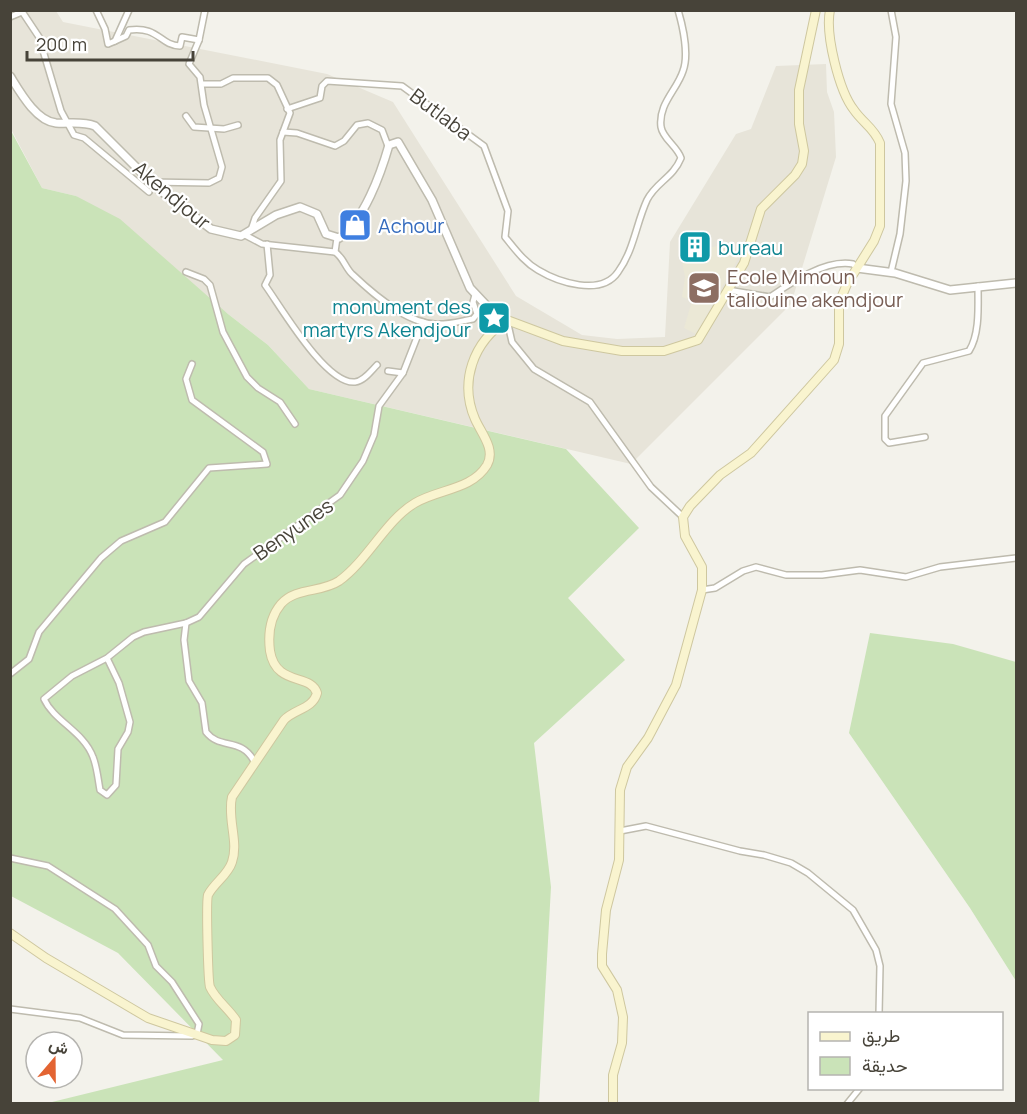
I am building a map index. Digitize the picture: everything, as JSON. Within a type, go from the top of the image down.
[{"type":"main road","points":[[10,933],[46,958],[148,1018],[197,1034],[226,1041],[231,1039],[237,1030],[236,1020],[210,987],[207,978],[209,944],[205,911],[208,895],[232,861],[234,846],[229,809],[232,797],[254,761],[284,720],[296,710],[309,705],[317,693],[311,685],[286,676],[273,664],[269,643],[275,613],[285,600],[296,594],[322,589],[340,580],[416,502],[466,483],[486,467],[490,453],[470,404],[468,377],[482,342],[507,320],[563,341],[622,351],[664,351],[698,340],[749,249],[755,220],[761,209],[795,176],[803,160],[799,124],[799,90],[816,10]]},
{"type":"main road","points":[[613,1104],[613,1075],[622,1043],[623,1017],[617,990],[602,966],[606,910],[619,860],[619,808],[622,778],[658,720],[676,685],[702,590],[702,567],[685,536],[683,517],[690,506],[720,475],[751,453],[771,428],[831,364],[839,344],[839,303],[874,241],[880,225],[880,143],[874,130],[855,112],[845,95],[828,31],[830,10]]},
{"type":"street","points":[[96,10],[105,28],[108,44],[126,36],[129,30],[138,29],[154,31],[175,46],[180,46],[182,37],[198,40]]},
{"type":"street","points":[[115,41],[129,10]]},
{"type":"street","name":"Butlaba","points":[[288,109],[320,98],[322,86],[327,81],[392,84],[410,89],[448,122],[484,146],[508,211],[505,237],[524,259],[555,278],[591,286],[614,277],[634,242],[637,223],[651,194],[673,174],[681,158],[678,150],[661,129],[667,101],[684,70],[685,60],[678,10]]},
{"type":"street","points":[[891,10],[896,37],[891,104],[905,153],[906,182],[900,234],[891,272]]},
{"type":"street","points":[[10,17],[22,11],[39,37],[62,111],[76,136],[84,138],[149,192]]},
{"type":"street","points":[[150,182],[210,183],[219,178],[222,167],[210,128],[202,84],[200,77],[189,64],[205,12]]},
{"type":"street","name":"Akendjour","points":[[10,76],[40,116],[55,123],[89,124],[100,130],[150,182],[207,227],[232,236],[248,233]]},
{"type":"street","points":[[202,84],[220,84],[233,78],[265,77],[277,85],[288,109],[290,117],[280,146],[282,167],[280,181],[255,218],[248,233]]},
{"type":"street","points":[[186,116],[194,127],[224,129],[237,125]]},
{"type":"street","points":[[283,132],[297,133],[335,146],[344,141],[357,125],[368,123],[382,130],[388,146]]},
{"type":"street","points":[[335,252],[337,238],[348,230],[372,192],[388,146],[394,142],[400,144],[432,200],[466,280],[475,295],[507,320],[512,342],[534,369],[590,402],[651,487],[683,517]]},
{"type":"street","points":[[248,233],[276,215],[300,207],[314,212],[321,220],[326,234],[337,238]]},
{"type":"street","points":[[248,233],[255,242],[335,252],[352,274],[369,288],[406,315],[423,322],[439,324],[473,319],[477,314],[473,302],[475,295]]},
{"type":"street","points":[[267,244],[270,275],[265,285],[332,375],[352,382],[361,380],[377,365]]},
{"type":"street","points":[[728,290],[770,297],[802,277],[835,264],[853,264],[857,268],[891,272],[950,290],[1017,283]]},
{"type":"street","points":[[186,272],[204,279],[210,285],[220,324],[247,377],[258,388],[280,402],[295,424]]},
{"type":"street","points":[[925,437],[889,443],[885,439],[883,420],[923,363],[969,351],[973,345],[977,317],[978,286]]},
{"type":"street","name":"Benyunes","points":[[107,658],[119,683],[130,722],[128,732],[118,749],[116,785],[109,795],[100,790],[93,757],[88,747],[48,707],[44,699],[72,676],[107,658],[144,632],[186,623],[206,610],[223,585],[244,564],[340,495],[358,470],[373,440],[379,406],[403,373],[423,322]]},
{"type":"street","points":[[10,674],[29,659],[39,632],[101,558],[121,541],[165,522],[209,468],[267,464],[263,452],[192,400],[186,379],[192,364]]},
{"type":"street","points":[[388,371],[403,373]]},
{"type":"street","points":[[702,590],[715,588],[743,571],[756,567],[786,575],[822,575],[860,570],[906,577],[940,567],[1017,558]]},
{"type":"street","points":[[186,623],[184,640],[189,676],[202,703],[204,729],[212,738],[243,747],[254,761]]},
{"type":"street","points":[[620,831],[646,826],[740,851],[764,855],[791,863],[808,873],[853,910],[876,950],[880,966],[879,1012]]},
{"type":"street","points":[[10,858],[48,866],[109,904],[128,920],[148,945],[156,966],[172,982],[199,1024],[197,1034],[129,1036],[80,1018],[10,1010]]},
{"type":"street","points":[[847,1104],[859,1090]]},
{"type":"shaded area","points":[[10,11],[56,11],[63,22],[327,74],[393,102],[516,296],[582,335],[617,339],[665,337],[670,242],[736,134],[751,129],[776,66],[826,64],[827,92],[834,112],[836,157],[791,304],[631,464],[309,389],[268,345],[76,196],[42,188],[11,129]]},
{"type":"shaded area","name":"Ecole Mimoun taliouine akendjour","points":[[702,240],[705,242],[705,249],[728,243],[729,254],[739,257],[696,334],[684,328],[692,301],[682,297],[685,277],[680,251],[683,251],[682,244],[698,245]]},
{"type":"green space","points":[[10,129],[42,188],[76,196],[120,219],[228,314],[268,345],[309,389],[566,449],[639,528],[568,598],[625,660],[534,743],[551,887],[539,1103],[48,1103],[223,1060],[118,953],[11,896]]},
{"type":"green space","points":[[870,633],[953,644],[1016,662],[1016,981],[970,908],[849,733]]},
{"type":"place","name":"Achour","points":[[355,225]]},
{"type":"place","name":"bureau","points":[[695,247]]},
{"type":"place","name":"Ecole Mimoun taliouine akendjour","points":[[704,288]]},
{"type":"place","name":"monument des martyrs Akendjour","points":[[494,318]]}]
